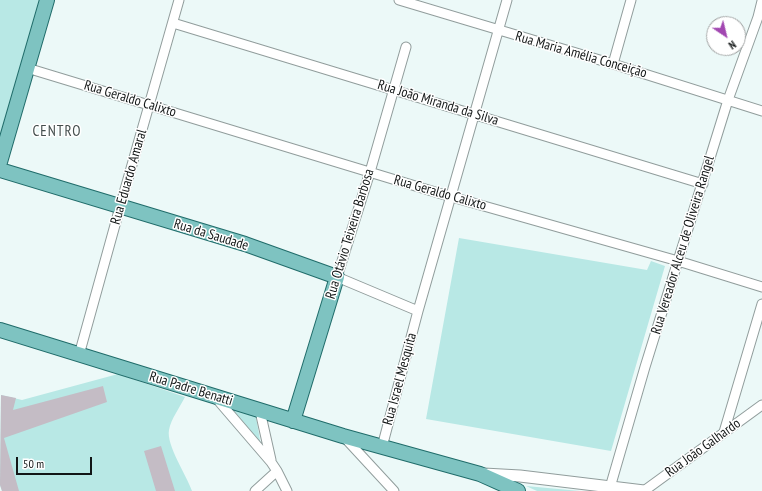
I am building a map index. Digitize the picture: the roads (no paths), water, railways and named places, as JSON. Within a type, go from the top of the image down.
[{"type":"main road","points":[[0,162],[47,0]]},
{"type":"main road","name":"Rua da Saudade","points":[[0,170],[245,244],[337,277]]},
{"type":"main road","name":"Rua Otávio Teixeira Barbosa","points":[[293,421],[337,277]]},
{"type":"main road","name":"Rua Padre Benatti","points":[[0,330],[214,395],[293,421],[480,474],[519,491]]},
{"type":"street","name":"Rua Eduardo Amaral","points":[[80,355],[120,207],[180,0]]},
{"type":"street","name":"Rua Maria Amélia Conceição","points":[[399,0],[614,64],[762,111]]},
{"type":"street","name":"Rua Israel Mesquita","points":[[382,447],[418,310],[452,196],[507,0]]},
{"type":"street","points":[[614,64],[631,0]]},
{"type":"street","name":"Rua Vereador Alceu de Oliveira Rangel","points":[[610,489],[728,100],[762,2]]},
{"type":"street","name":"Rua João Miranda da Silva","points":[[173,23],[703,184]]},
{"type":"street","name":"Rua Otávio Teixeira Barbosa","points":[[337,277],[370,172],[406,47]]},
{"type":"street","name":"Rua Geraldo Calixto","points":[[27,68],[150,104],[370,172],[678,261],[762,287]]},
{"type":"street","name":"Rua da Saudade","points":[[337,277],[418,310]]},
{"type":"street","points":[[724,432],[762,304]]},
{"type":"street","points":[[214,395],[271,462],[287,491]]},
{"type":"street","name":"Rua João Galhardo","points":[[644,491],[762,405]]},
{"type":"street","points":[[260,411],[271,462]]},
{"type":"street","points":[[343,436],[394,491]]},
{"type":"street","points":[[255,491],[277,471]]},
{"type":"street","points":[[480,474],[520,476],[610,489],[644,491]]},
{"type":"street","points":[[509,476],[519,491]]},
{"type":"district","name":"CENTRO","points":[[57,132]]}]
